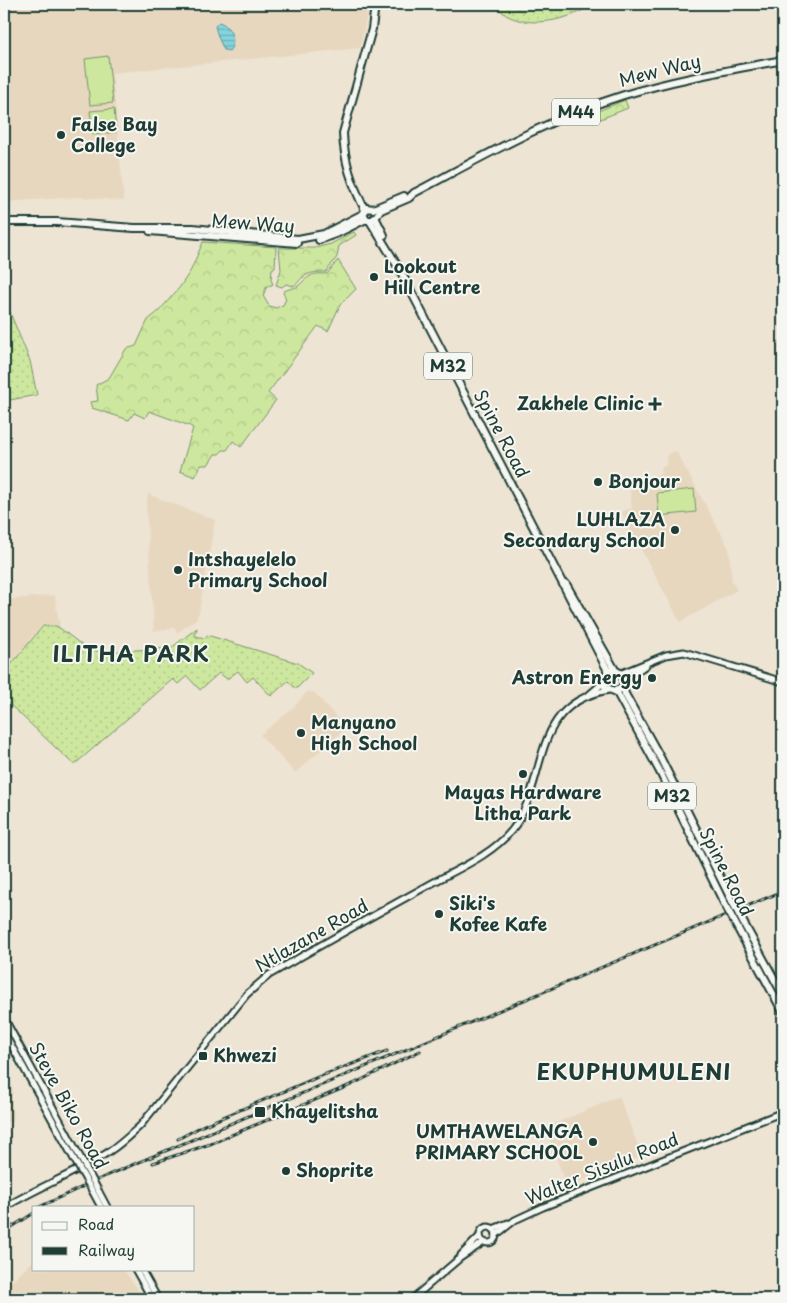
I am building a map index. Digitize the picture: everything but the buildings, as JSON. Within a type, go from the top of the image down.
[{"type":"main road","name":"Spine Road","points":[[375,4],[372,29],[343,133],[347,168],[353,184],[400,270],[549,558],[572,594],[615,671],[624,683],[625,694],[661,759],[743,922],[783,994]]},
{"type":"main road","name":"Mew Way","points":[[134,228],[288,243],[316,240],[338,233],[393,200],[414,193],[546,125],[588,107],[645,89],[783,60]]},
{"type":"main road","name":"Mew Way","points":[[4,222],[52,222],[134,228],[223,230],[284,238],[308,238],[324,234],[370,214]]},
{"type":"main road","name":"Mew Way","points":[[4,227],[56,226],[66,224]]},
{"type":"main road","points":[[182,234],[191,232],[219,233],[223,230],[227,234],[264,241]]},
{"type":"main road","points":[[604,682],[604,677],[615,671]]},
{"type":"main road","name":"Spine Road","points":[[604,682],[606,687],[612,691],[658,770],[724,903],[783,1012]]},
{"type":"main road","points":[[612,691],[624,683]]},
{"type":"street","points":[[615,671],[650,662],[666,655],[684,652],[783,682]]},
{"type":"street","points":[[624,683],[650,662]]},
{"type":"street","name":"Ntlazane Road","points":[[4,1208],[104,1155],[124,1141],[140,1126],[247,994],[269,975],[501,842],[518,823],[525,809],[544,746],[553,727],[570,707],[588,696],[604,682]]},
{"type":"street","name":"Ntlazane Road","points":[[588,696],[612,691]]},
{"type":"street","name":"Steve Biko Road","points":[[4,1018],[96,1193],[101,1206]]},
{"type":"street","name":"Steve Biko Road","points":[[4,1032],[77,1158]]},
{"type":"street","name":"Walter Sisulu Road","points":[[494,1232],[543,1207],[783,1112]]},
{"type":"street","name":"Steve Biko Road","points":[[96,1193],[106,1206]]},
{"type":"street","points":[[412,1299],[460,1258],[484,1242],[491,1242],[495,1238],[494,1232],[488,1227],[483,1228],[480,1236],[463,1252],[460,1258]]},
{"type":"street","points":[[480,1236],[484,1242]]},
{"type":"street","points":[[136,1270],[152,1299]]},
{"type":"street","points":[[142,1270],[158,1299]]},
{"type":"shaded area","points":[[13,4],[367,4],[367,15],[360,48],[112,73],[124,201],[78,197],[4,202],[4,13]]},
{"type":"shaded area","name":"LUHLAZA Secondary School","points":[[676,451],[729,548],[732,581],[737,590],[680,622],[621,512],[632,508],[630,491],[662,473],[661,468],[668,464],[666,459],[668,454]]},
{"type":"shaded area","name":"Intshayelelo Primary School","points":[[148,494],[215,520],[199,613],[196,619],[177,633],[174,628],[154,631],[146,505]]},
{"type":"shaded area","points":[[55,595],[60,625],[43,624],[4,671],[4,600]]},
{"type":"shaded area","name":"Manyano High School","points":[[307,692],[314,692],[346,728],[295,773],[260,735],[292,709]]},
{"type":"shaded area","points":[[12,1086],[14,1122],[7,1122],[4,1119],[4,1112],[6,1111],[4,1110],[4,1104],[6,1104],[4,1103],[4,1096],[6,1095],[4,1095],[4,1087]]},
{"type":"shaded area","name":"UMTHAWELANGA PRIMARY SCHOOL","points":[[619,1096],[642,1156],[567,1186],[545,1128]]},
{"type":"shaded area","points":[[32,1262],[32,1270],[124,1270],[145,1299],[4,1299],[4,1289]]},
{"type":"green space","points":[[494,4],[593,4],[584,10],[562,18],[538,22],[516,19],[506,15]]},
{"type":"green space","points":[[108,56],[113,103],[90,105],[85,59]]},
{"type":"green space","points":[[625,100],[628,108],[593,122],[591,114]]},
{"type":"green space","points":[[114,109],[116,132],[93,135],[90,111]]},
{"type":"green space","points":[[354,232],[356,235],[339,246],[337,257],[326,272],[316,272],[307,275],[293,286],[286,284],[282,287],[276,285],[281,270],[279,248],[315,248],[331,244]]},
{"type":"green space","points":[[203,242],[276,247],[275,267],[272,269],[271,280],[273,284],[266,288],[263,296],[269,306],[276,308],[283,305],[286,299],[283,292],[296,287],[310,276],[327,274],[338,260],[356,289],[340,305],[328,331],[318,326],[268,393],[276,400],[241,447],[233,441],[227,450],[215,454],[208,465],[201,465],[195,477],[180,471],[193,428],[149,411],[145,418],[134,413],[129,420],[92,408],[90,402],[98,401],[96,385],[109,378],[126,349],[136,346],[148,320],[159,311],[180,287],[191,270]]},
{"type":"green space","points":[[4,298],[30,361],[37,395],[4,401]]},
{"type":"green space","points":[[694,489],[696,512],[659,516],[657,493]]},
{"type":"green space","points":[[43,626],[57,626],[87,649],[102,652],[171,648],[197,628],[195,636],[205,638],[207,635],[298,663],[312,673],[296,689],[288,681],[271,696],[253,677],[247,682],[238,671],[227,679],[219,673],[200,690],[187,676],[178,684],[173,679],[74,765],[4,699],[4,673]]},
{"type":"water","points":[[219,22],[232,34],[233,43],[229,51],[224,50],[218,35],[215,26]]},
{"type":"railway","points":[[41,1206],[106,1176],[783,891]]},
{"type":"railway","points":[[178,1139],[202,1126],[318,1077],[387,1051]]},
{"type":"railway","points":[[153,1163],[210,1144],[353,1084],[420,1051]]},
{"type":"railway","points":[[4,1232],[32,1214]]},
{"type":"place","name":"False Bay College","points":[[61,135]]},
{"type":"place","name":"Lookout Hill Centre","points":[[374,277]]},
{"type":"place","name":"Zakhele Clinic","points":[[655,404]]},
{"type":"place","name":"Bonjour","points":[[598,482]]},
{"type":"place","name":"LUHLAZA Secondary School","points":[[675,530]]},
{"type":"place","name":"Intshayelelo Primary School","points":[[178,570]]},
{"type":"place","name":"Astron Energy","points":[[652,678]]},
{"type":"place","name":"Manyano High School","points":[[301,733]]},
{"type":"place","name":"Mayas Hardware Litha Park","points":[[523,774]]},
{"type":"place","name":"Siki's Kofee Kafe","points":[[439,914]]},
{"type":"place","name":"Khwezi","points":[[203,1056]]},
{"type":"place","name":"Khayelitsha","points":[[260,1112]]},
{"type":"place","name":"UMTHAWELANGA PRIMARY SCHOOL","points":[[593,1142]]},
{"type":"place","name":"Shoprite","points":[[286,1171]]},
{"type":"district","name":"ILITHA PARK","points":[[131,654]]},
{"type":"district","name":"EKUPHUMULENI","points":[[634,1072]]}]
